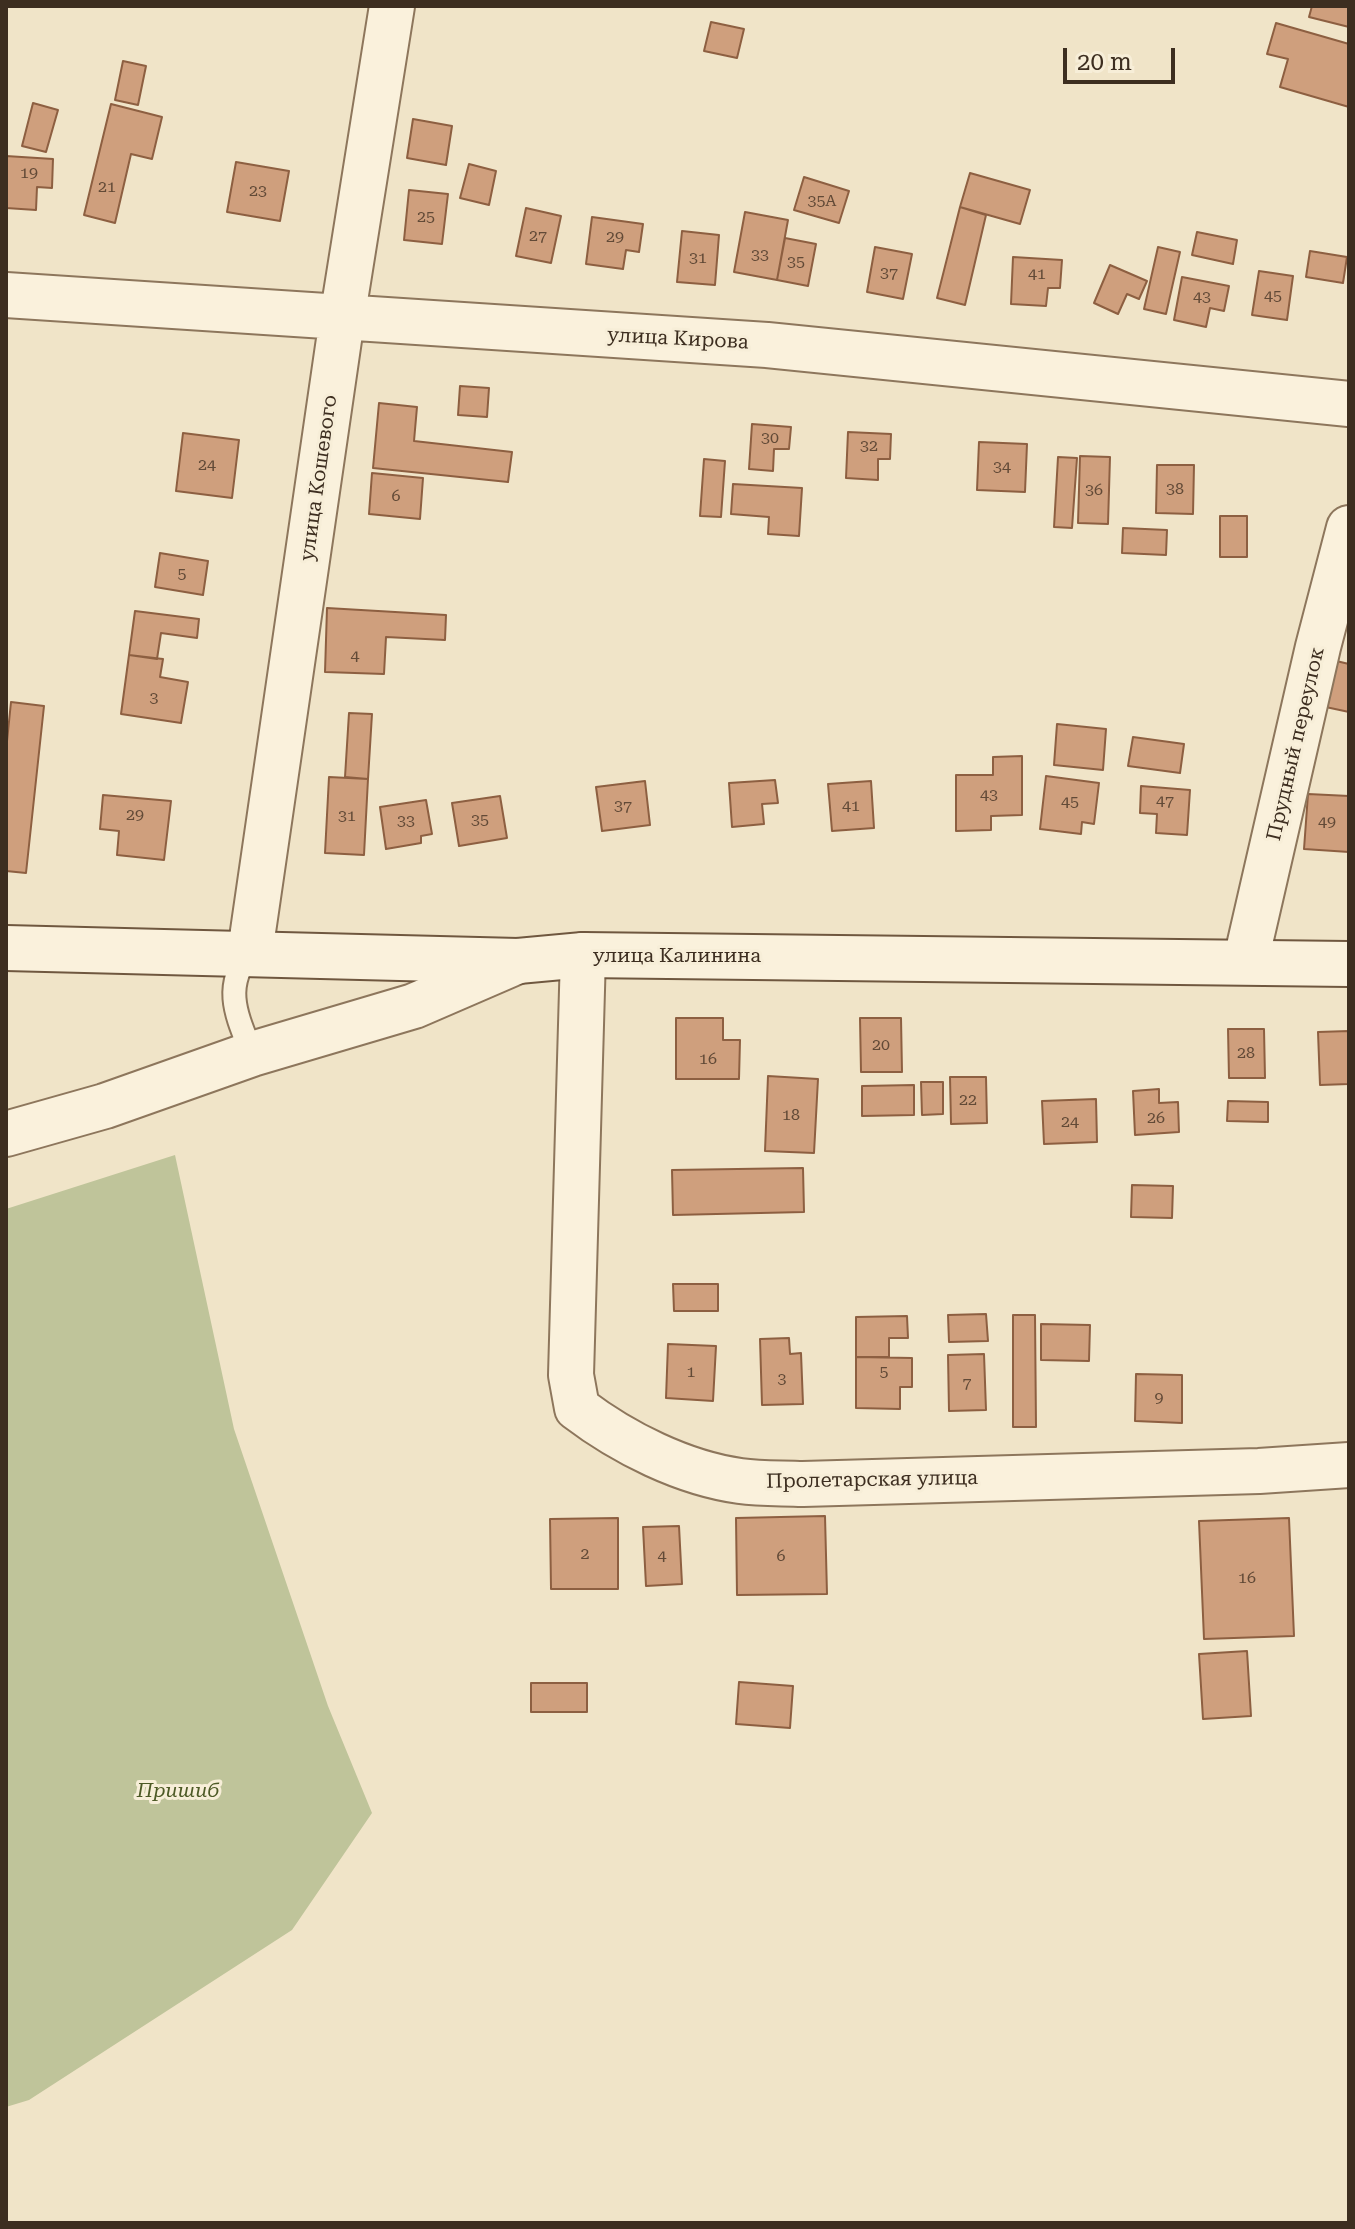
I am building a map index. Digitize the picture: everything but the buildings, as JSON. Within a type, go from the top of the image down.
[{"type":"street","name":"улица Кошевого","points":[[250,952],[342,319],[392,6]]},
{"type":"street","name":"улица Кирова","points":[[6,295],[767,345],[1349,404]]},
{"type":"street","name":"Прудный переулок","points":[[1246,960],[1318,647],[1349,528]]},
{"type":"street","name":"улица Калинина","points":[[6,948],[518,961],[583,955],[1246,960],[1349,964]]},
{"type":"street","name":"Пролетарская улица","points":[[583,955],[571,1375],[577,1408],[604,1428],[671,1461],[740,1481],[803,1484],[1259,1471],[1349,1465]]},
{"type":"street","points":[[6,1134],[105,1106],[252,1054],[414,1006],[518,961]]},
{"type":"lane","points":[[250,952],[238,968],[234,986],[235,1012],[252,1054]]},
{"type":"green space","name":"Пришиб","points":[[175,1155],[234,1429],[328,1706],[372,1813],[292,1930],[29,2100],[6,2107],[6,1209]]}]
